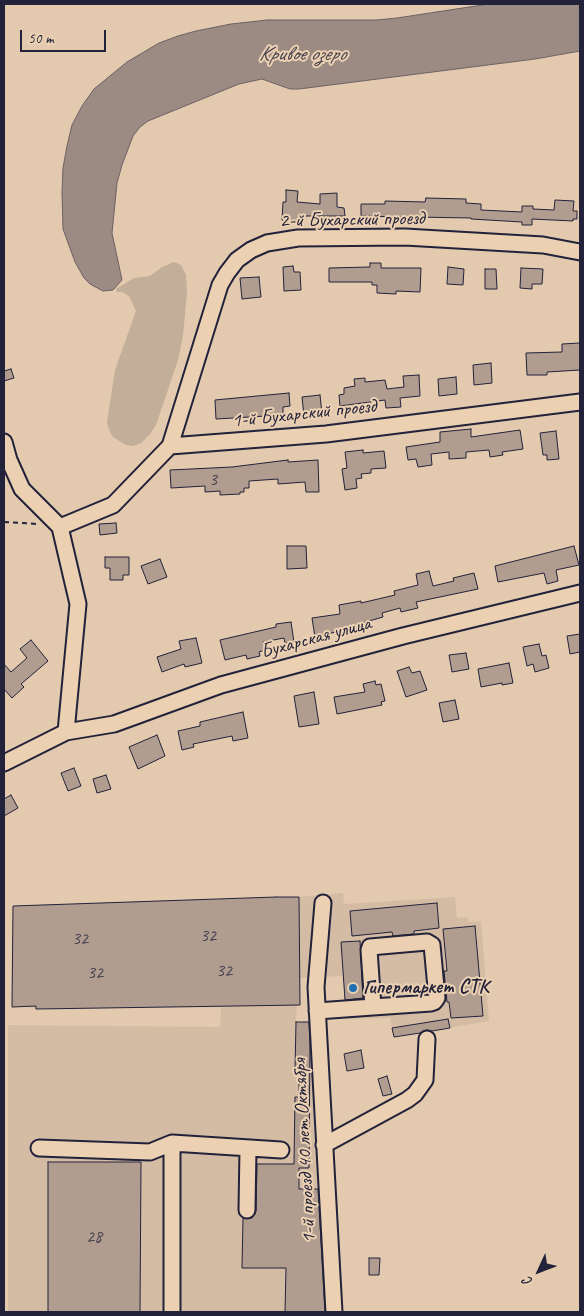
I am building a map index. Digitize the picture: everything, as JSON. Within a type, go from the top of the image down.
[{"type":"street","name":"2-й Бухарский проезд","points":[[170,446],[220,285],[227,272],[237,260],[251,250],[283,239],[405,237],[543,245],[580,252]]},
{"type":"street","name":"1-й Бухарский проезд","points":[[170,446],[309,436],[580,402]]},
{"type":"street","points":[[4,442],[9,460],[22,490],[56,523],[78,604],[66,732]]},
{"type":"street","points":[[56,523],[113,505],[170,446]]},
{"type":"street","name":"Бухарская улица","points":[[4,763],[66,732],[114,724],[221,684],[403,636],[580,593]]},
{"type":"street","name":"1-й проезд 40 лет Октября","points":[[323,903],[316,987],[334,1312]]},
{"type":"street","points":[[317,1011],[431,1003],[436,1000],[432,944],[427,942],[372,946],[369,948],[373,1007]]},
{"type":"street","points":[[324,1145],[415,1094],[425,1080],[427,1039]]},
{"type":"street","points":[[172,1143],[172,1312]]},
{"type":"street","points":[[40,1148],[150,1152],[172,1143],[281,1150]]},
{"type":"street","points":[[247,1210],[248,1148]]},
{"type":"path","points":[[4,522],[36,525],[56,523]]},
{"type":"shaded area","points":[[174,262],[181,265],[186,275],[187,292],[183,336],[178,360],[156,425],[141,443],[133,446],[126,445],[113,437],[107,422],[115,370],[136,311],[129,296],[122,292],[117,292],[116,289],[134,278],[150,276],[162,267]]},
{"type":"shaded area","points":[[343,893],[344,904],[455,897],[457,918],[468,917],[469,922],[481,921],[489,1021],[394,1037],[390,1018],[346,1019],[343,976],[300,978],[300,1005],[297,1006],[296,1022],[326,1023],[341,1312],[8,1312],[8,1025],[220,1027],[221,1007],[36,1009],[23,1006],[12,1007],[13,906],[299,897]]},
{"type":"water","name":"Кривое озеро","points":[[489,4],[580,4],[580,51],[535,59],[299,89],[290,89],[262,79],[239,84],[148,121],[133,136],[117,183],[112,233],[122,280],[113,290],[103,291],[90,284],[84,278],[75,262],[63,229],[63,168],[67,146],[72,125],[94,89],[127,62],[159,43],[178,36],[231,24],[267,20],[376,20]]},
{"type":"building","points":[[286,190],[298,191],[297,202],[320,204],[320,194],[337,193],[337,207],[344,208],[345,216],[303,216],[303,221],[282,220],[283,202],[286,202]]},
{"type":"building","points":[[426,198],[466,199],[466,203],[481,204],[481,210],[522,212],[522,206],[533,206],[533,209],[554,210],[555,200],[574,201],[573,211],[577,211],[577,219],[573,219],[573,221],[532,219],[532,225],[522,225],[522,222],[471,218],[416,217],[416,222],[406,221],[406,217],[361,216],[361,204],[385,204],[385,201],[425,202]]},
{"type":"building","points":[[370,263],[381,263],[381,268],[421,268],[420,292],[396,291],[396,294],[377,293],[377,285],[372,285],[372,282],[329,282],[329,268],[370,267]]},
{"type":"building","points":[[293,266],[294,272],[300,272],[301,290],[284,291],[283,267]]},
{"type":"building","points":[[448,267],[464,269],[463,285],[447,284]]},
{"type":"building","points":[[521,268],[543,269],[542,284],[532,284],[532,289],[520,288]]},
{"type":"building","points":[[485,269],[496,269],[497,289],[485,289]]},
{"type":"building","points":[[259,277],[261,297],[242,299],[240,278]]},
{"type":"building","points":[[580,343],[580,370],[547,372],[547,375],[527,375],[526,353],[562,352],[562,344]]},
{"type":"building","points":[[491,363],[492,383],[474,385],[473,365]]},
{"type":"building","points":[[11,369],[14,378],[4,381],[4,371]]},
{"type":"building","points":[[419,375],[420,396],[400,398],[401,407],[386,408],[385,400],[340,406],[339,395],[344,394],[344,388],[355,386],[354,379],[365,378],[365,382],[385,380],[387,389],[404,387],[403,376]]},
{"type":"building","points":[[456,377],[457,394],[439,396],[438,379]]},
{"type":"building","points":[[289,393],[290,406],[283,407],[283,415],[216,419],[215,400]]},
{"type":"building","points":[[320,395],[322,414],[304,416],[302,397]]},
{"type":"building","points":[[471,429],[471,437],[520,430],[523,449],[502,452],[503,455],[490,457],[489,450],[466,452],[466,458],[449,459],[449,452],[431,454],[432,465],[418,467],[416,459],[408,460],[406,447],[440,442],[440,432]]},
{"type":"building","points":[[556,431],[559,459],[547,460],[547,455],[543,455],[540,433]]},
{"type":"building","points":[[363,450],[363,453],[384,451],[386,468],[371,469],[371,473],[361,474],[362,478],[356,479],[357,488],[345,490],[342,469],[347,468],[345,452]]},
{"type":"building","points":[[288,460],[288,462],[318,460],[319,492],[306,492],[305,482],[278,484],[278,479],[249,481],[249,488],[244,488],[244,492],[240,492],[240,494],[220,495],[220,491],[205,492],[205,486],[171,488],[170,470],[232,467]]},
{"type":"building","points":[[116,523],[117,533],[100,535],[99,524]]},
{"type":"building","points":[[287,546],[306,546],[307,568],[287,569]]},
{"type":"building","points":[[574,546],[579,565],[556,570],[558,581],[547,584],[544,573],[498,582],[495,566]]},
{"type":"building","points":[[105,557],[129,557],[129,575],[123,575],[123,580],[110,580],[110,568],[105,568]]},
{"type":"building","points":[[160,559],[167,577],[148,584],[141,566]]},
{"type":"building","points":[[429,571],[433,586],[454,581],[453,578],[474,573],[478,589],[416,602],[418,608],[401,612],[400,608],[382,613],[383,617],[362,623],[363,632],[353,633],[352,628],[315,637],[312,618],[340,614],[339,605],[361,601],[361,603],[395,595],[394,591],[418,585],[416,574]]},
{"type":"building","points":[[291,622],[294,642],[285,643],[284,638],[263,642],[265,650],[259,652],[260,656],[247,659],[246,655],[225,660],[220,640],[276,627],[276,624]]},
{"type":"building","points":[[580,634],[580,652],[570,654],[567,636]]},
{"type":"building","points":[[196,638],[202,663],[185,667],[184,664],[162,672],[157,657],[181,649],[179,641]]},
{"type":"building","points":[[31,640],[48,661],[21,684],[24,687],[12,698],[4,689],[4,664],[11,672],[27,658],[20,649]]},
{"type":"building","points":[[539,644],[542,656],[546,655],[549,668],[535,672],[533,664],[527,666],[523,647]]},
{"type":"building","points":[[466,653],[469,669],[452,672],[449,655]]},
{"type":"building","points":[[509,663],[513,683],[481,687],[478,669]]},
{"type":"building","points":[[409,667],[412,673],[420,671],[427,690],[406,697],[397,671]]},
{"type":"building","points":[[375,681],[376,685],[381,684],[385,701],[381,702],[382,705],[337,714],[334,697],[365,692],[363,684]]},
{"type":"building","points":[[314,692],[319,724],[299,727],[294,696]]},
{"type":"building","points":[[455,700],[459,719],[443,722],[439,703]]},
{"type":"building","points":[[243,712],[248,738],[233,741],[232,736],[193,744],[194,747],[182,750],[178,731],[200,726],[200,722]]},
{"type":"building","points":[[157,735],[165,756],[138,769],[129,747]]},
{"type":"building","points":[[74,768],[81,786],[68,791],[61,773]]},
{"type":"building","points":[[106,775],[111,789],[97,793],[93,779]]},
{"type":"building","points":[[11,795],[18,808],[4,816],[4,799]]},
{"type":"building","points":[[299,897],[300,1005],[36,1009],[36,1006],[12,1007],[13,906]]},
{"type":"building","points":[[437,903],[439,928],[414,931],[414,934],[393,936],[392,932],[352,936],[350,911]]},
{"type":"building","points":[[475,926],[483,1016],[451,1018],[449,1002],[447,1002],[444,971],[447,971],[443,929]]},
{"type":"building","points":[[360,941],[363,998],[345,1000],[341,942]]},
{"type":"building","points":[[448,1019],[450,1028],[427,1030],[394,1037],[392,1028]]},
{"type":"building","points":[[296,1022],[309,1022],[310,1043],[309,1168],[299,1168],[299,1189],[318,1189],[325,1312],[285,1312],[286,1268],[242,1268],[243,1218],[252,1218],[256,1211],[257,1164],[294,1164],[295,1097],[299,1097],[299,1071],[295,1071]]},
{"type":"building","points":[[361,1050],[364,1068],[347,1071],[344,1054]]},
{"type":"building","points":[[387,1076],[392,1094],[383,1096],[378,1079]]},
{"type":"building","points":[[48,1162],[141,1162],[140,1312],[48,1312]]},
{"type":"building","points":[[369,1258],[380,1258],[379,1275],[369,1275]]},
{"type":"place","name":"Гипермаркет СТК","points":[[353,988]]}]
